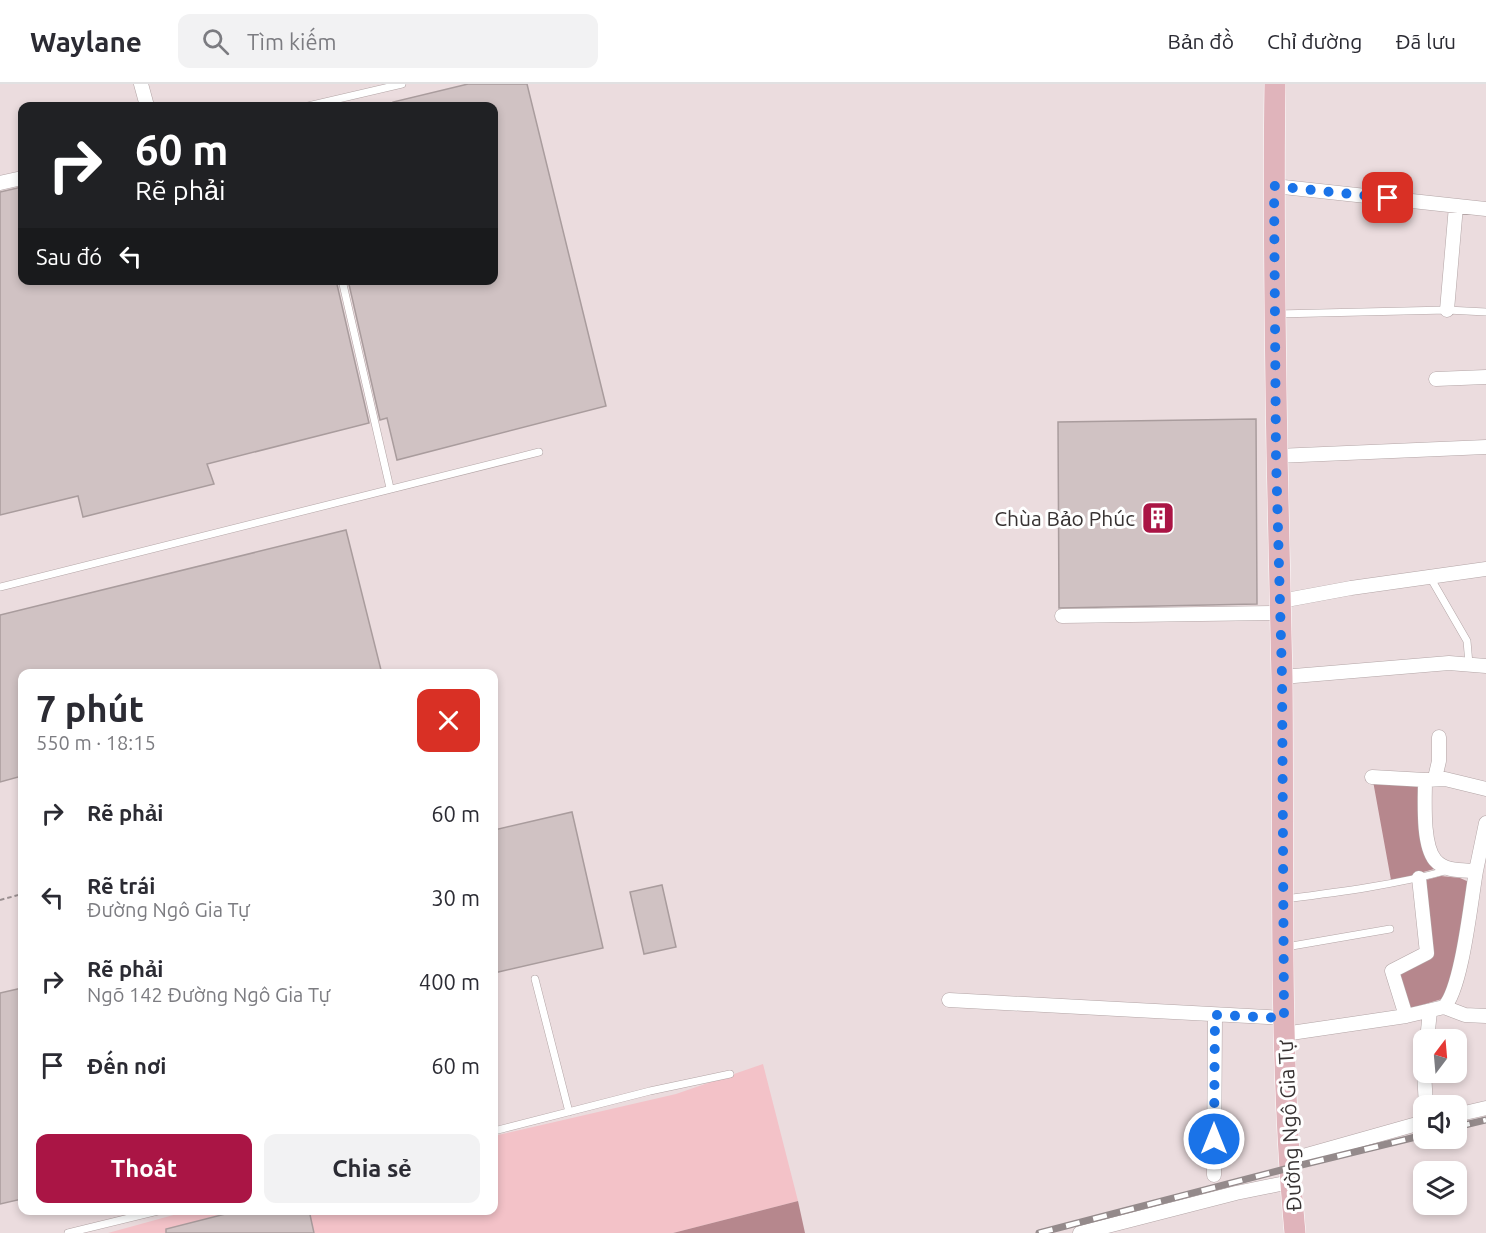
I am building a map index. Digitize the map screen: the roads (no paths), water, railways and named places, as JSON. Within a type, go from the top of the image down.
[{"type":"main road","name":"Đường Ngô Gia Tự","points":[[1275,84],[1276,456],[1282,677],[1284,1026],[1294,1233]]},
{"type":"street","points":[[141,84],[146,102]]},
{"type":"street","points":[[0,183],[18,178]]},
{"type":"street","points":[[1274,186],[1486,209]]},
{"type":"street","points":[[1447,310],[1456,206]]},
{"type":"street","points":[[1436,380],[1486,377]]},
{"type":"street","points":[[1276,456],[1486,447]]},
{"type":"street","points":[[1062,616],[1281,607],[1351,588],[1486,569]]},
{"type":"street","points":[[1282,677],[1449,663],[1486,666]]},
{"type":"street","points":[[1439,737],[1439,761],[1430,779],[1426,835],[1434,860],[1451,869],[1476,871]]},
{"type":"street","points":[[1372,777],[1430,779],[1486,789]]},
{"type":"street","points":[[1444,1007],[1453,993],[1464,946],[1486,823]]},
{"type":"street","points":[[1406,1016],[1392,971],[1427,953],[1419,878]]},
{"type":"street","points":[[949,1000],[1215,1015],[1284,1026],[1406,1016],[1444,1007],[1465,1015],[1486,1016]]},
{"type":"street","points":[[1428,1029],[1430,1011]]},
{"type":"street","points":[[1214,1175],[1215,1015]]},
{"type":"street","points":[[1467,1112],[1486,1108]]},
{"type":"street","points":[[1289,1160],[1413,1125]]},
{"type":"street","points":[[1080,1233],[1236,1193],[1290,1182]]},
{"type":"lane","points":[[325,102],[402,84]]},
{"type":"lane","points":[[343,285],[390,488]]},
{"type":"lane","points":[[1275,314],[1447,310],[1486,312]]},
{"type":"lane","points":[[0,587],[539,452]]},
{"type":"lane","points":[[1430,577],[1467,641],[1469,664]]},
{"type":"lane","points":[[1283,899],[1419,878],[1451,869]]},
{"type":"lane","points":[[1284,947],[1390,930]]},
{"type":"lane","points":[[535,979],[569,1112]]},
{"type":"lane","points":[[498,1130],[730,1074]]},
{"type":"lane","points":[[68,1233],[142,1215]]},
{"type":"railway","points":[[1467,1124],[1486,1120]]},
{"type":"railway","points":[[1039,1233],[1413,1138]]},
{"type":"place","name":"Chùa Bảo Phúc","points":[[1158,518]]}]
